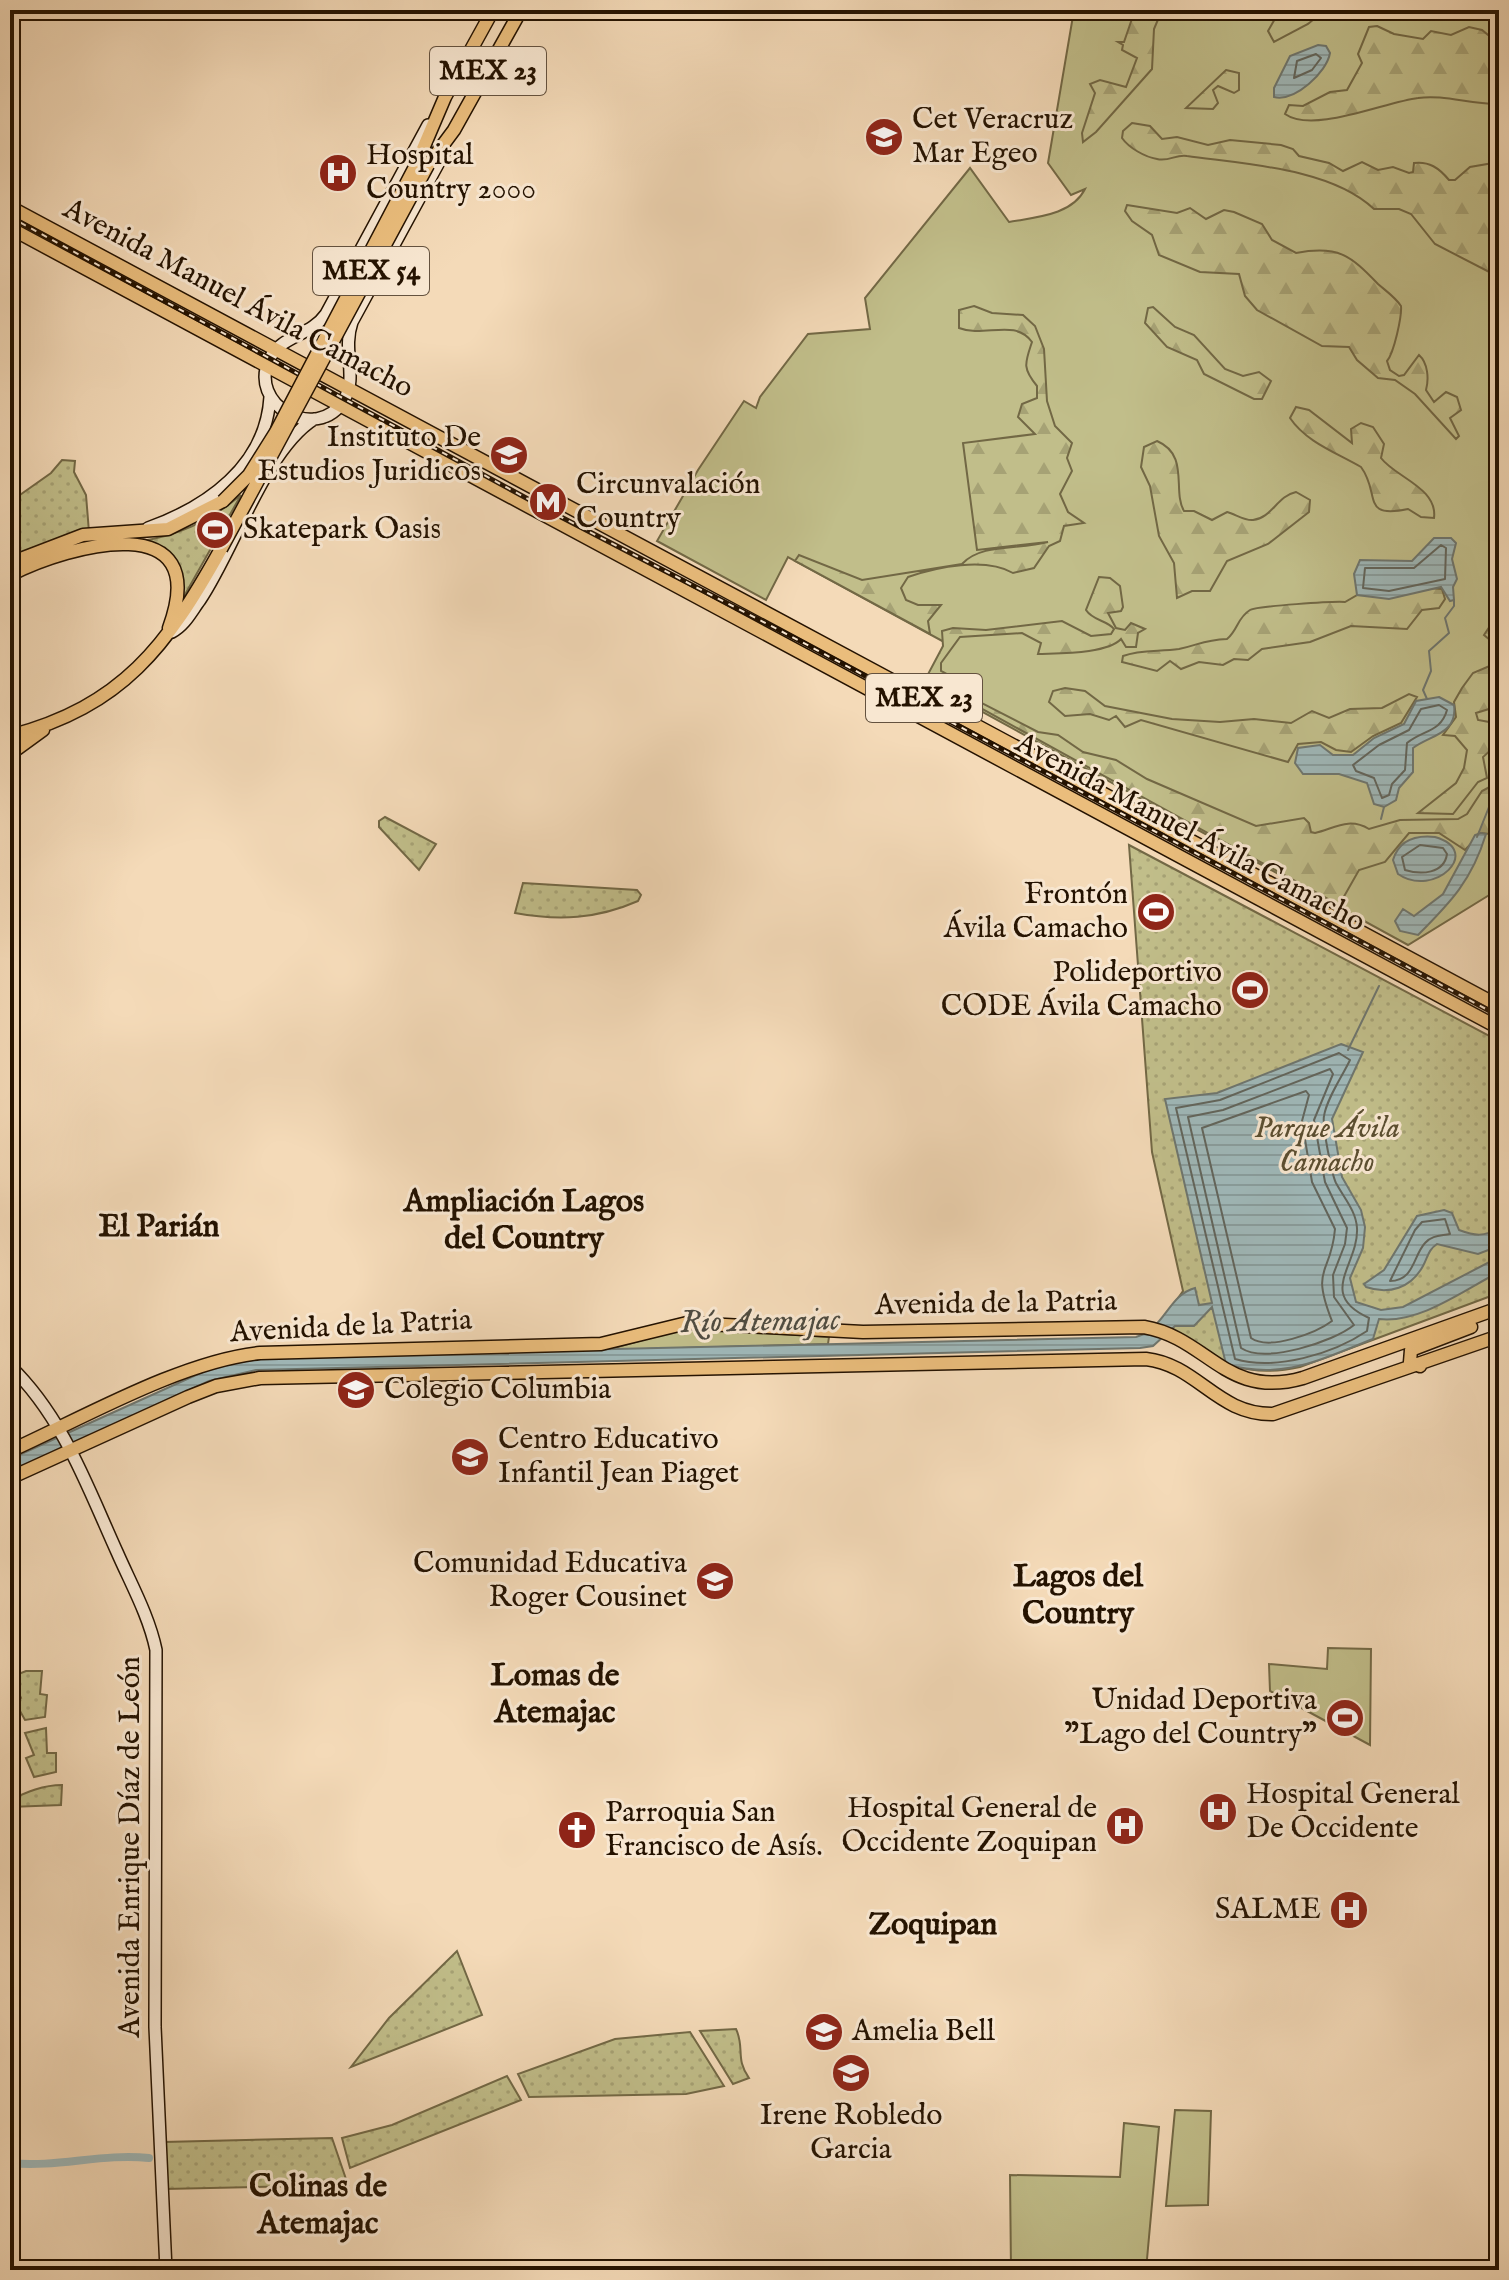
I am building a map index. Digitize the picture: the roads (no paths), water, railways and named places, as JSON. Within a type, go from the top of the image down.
[{"type":"main road","name":"MEX 23","points":[[276,349],[315,328],[334,299],[493,10]]},
{"type":"main road","name":"MEX 23","points":[[454,130],[521,10]]},
{"type":"main road","name":"MEX 23","points":[[349,388],[347,337],[358,310],[434,168],[481,92],[486,74]]},
{"type":"main road","name":"MEX 54","points":[[10,736],[56,721],[125,680],[172,632],[221,549],[422,165],[445,97]]},
{"type":"main road","name":"MEX 54","points":[[10,560],[83,535],[168,529],[201,515],[223,501],[249,475],[276,432],[422,165],[454,130]]},
{"type":"main road","name":"Avenida Manuel Ávila Camacho","points":[[10,207],[1499,1006]]},
{"type":"main road","name":"Avenida Manuel Ávila Camacho","points":[[10,228],[1499,1028]]},
{"type":"main road","points":[[334,299],[333,309],[340,316],[350,317],[358,310]]},
{"type":"main road","points":[[299,336],[310,335],[331,342],[346,358]]},
{"type":"main road","points":[[276,349],[267,366],[270,397],[289,415],[314,419],[340,405],[349,388]]},
{"type":"main road","name":"MEX 54","points":[[141,531],[183,516],[215,496],[246,461],[268,420],[270,397]]},
{"type":"main road","name":"MEX 54","points":[[172,632],[181,627],[215,577],[292,436],[314,419]]},
{"type":"main road","points":[[268,420],[284,421],[292,436]]},
{"type":"main road","points":[[10,575],[38,560],[102,544],[133,544],[157,551],[171,562],[178,581],[175,608],[161,645]]},
{"type":"main road","points":[[898,705],[916,706],[927,700]]},
{"type":"main road","points":[[10,754],[56,721]]},
{"type":"main road","name":"Avenida de la Patria","points":[[10,1451],[210,1361],[260,1353],[601,1344],[687,1323],[863,1332],[1115,1327],[1164,1332],[1226,1372],[1272,1384],[1303,1378],[1499,1308]]},
{"type":"main road","points":[[1420,1366],[1410,1362],[1411,1350],[1499,1314]]},
{"type":"main road","name":"Avenida de la Patria","points":[[10,1478],[69,1449],[216,1386],[260,1378],[1146,1359],[1178,1369],[1222,1402],[1240,1411],[1265,1414],[1292,1410],[1499,1336]]},
{"type":"main road","name":"Avenida Enrique Díaz de León","points":[[10,1366],[36,1392],[61,1430],[143,1609],[156,1650],[155,2027],[166,2270]]},
{"type":"water","points":[[1318,45],[1326,46],[1330,53],[1323,69],[1300,90],[1291,95],[1274,97],[1274,88],[1290,56]]},
{"type":"water","points":[[1434,538],[1451,538],[1456,543],[1452,559],[1457,579],[1453,587],[1454,600],[1450,601],[1441,587],[1389,599],[1357,595],[1354,574],[1360,560],[1412,561]]},
{"type":"water","points":[[1439,697],[1454,705],[1452,722],[1413,748],[1413,772],[1399,788],[1396,800],[1384,807],[1374,804],[1367,783],[1339,774],[1303,774],[1295,763],[1298,748],[1320,745],[1333,755],[1353,755],[1374,738],[1404,724],[1416,701]]},
{"type":"water","points":[[1486,834],[1474,865],[1450,901],[1418,935],[1400,931],[1395,921],[1403,909],[1414,916],[1443,894],[1475,835]]},
{"type":"water","points":[[1435,837],[1449,844],[1455,852],[1448,870],[1426,881],[1412,880],[1398,874],[1393,860],[1404,843],[1415,838]]},
{"type":"water","points":[[1341,1044],[1363,1052],[1332,1119],[1342,1177],[1361,1210],[1365,1227],[1363,1248],[1350,1278],[1356,1302],[1381,1310],[1403,1307],[1499,1257],[1499,1272],[1425,1311],[1394,1319],[1379,1319],[1373,1339],[1319,1360],[1266,1370],[1226,1364],[1212,1307],[1194,1326],[1175,1326],[1153,1346],[1140,1348],[256,1370],[209,1381],[10,1472],[10,1459],[216,1366],[271,1357],[1136,1337],[1154,1327],[1178,1297],[1186,1292],[1195,1288],[1199,1305],[1212,1303],[1165,1099],[1217,1093]]},
{"type":"water","points":[[1444,1210],[1452,1213],[1459,1230],[1465,1232],[1484,1234],[1499,1228],[1499,1246],[1478,1254],[1437,1244],[1418,1274],[1406,1284],[1391,1290],[1366,1287],[1364,1284],[1384,1270],[1417,1216]]},
{"type":"waterway","points":[[1427,699],[1423,690],[1431,671],[1429,651],[1449,633],[1445,618],[1454,606],[1454,600]]},
{"type":"waterway","points":[[1477,837],[1499,782]]},
{"type":"waterway","points":[[1381,819],[1384,807]]},
{"type":"waterway","points":[[1348,1050],[1379,986]]},
{"type":"waterway","points":[[10,2163],[149,2158]]},
{"type":"railway","points":[[10,217],[561,517],[800,641],[1499,1016]]},
{"type":"place","name":"Cet Veracruz Mar Egeo","points":[[884,137]]},
{"type":"place","name":"Hospital Country 2000","points":[[338,173]]},
{"type":"place","name":"Instituto De Estudios Juridicos","points":[[509,455]]},
{"type":"place","name":"Circunvalación Country","points":[[548,502]]},
{"type":"place","name":"Skatepark Oasis","points":[[215,530]]},
{"type":"place","name":"Frontón Ávila Camacho","points":[[1156,912]]},
{"type":"place","name":"Polideportivo CODE Ávila Camacho","points":[[1250,990]]},
{"type":"place","name":"Colegio Columbia","points":[[356,1390]]},
{"type":"place","name":"Centro Educativo Infantil Jean Piaget","points":[[470,1457]]},
{"type":"place","name":"Comunidad Educativa Roger Cousinet","points":[[715,1581]]},
{"type":"place","name":"Unidad Deportiva \"Lago del Country\"","points":[[1345,1718]]},
{"type":"place","name":"Hospital General De Occidente","points":[[1218,1812]]},
{"type":"place","name":"Hospital General de Occidente Zoquipan","points":[[1125,1826]]},
{"type":"place","name":"Parroquia San Francisco de Asís.","points":[[577,1830]]},
{"type":"place","name":"SALME","points":[[1349,1910]]},
{"type":"place","name":"Amelia Bell","points":[[824,2032]]},
{"type":"place","name":"Irene Robledo Garcia","points":[[851,2073]]},
{"type":"district","name":"Ampliación Lagos del Country","points":[[524,1220]]},
{"type":"district","name":"El Parián","points":[[159,1227]]},
{"type":"district","name":"Lagos del Country","points":[[1078,1596]]},
{"type":"district","name":"Lomas de Atemajac","points":[[555,1694]]},
{"type":"district","name":"Zoquipan","points":[[933,1925]]},
{"type":"district","name":"Colinas de Atemajac","points":[[318,2206]]},
{"type":"park label","name":"Parque Ávila Camacho","points":[[1327,1146]]},
{"type":"water label","name":"Río Atemajac","points":[[760,1322]]}]
